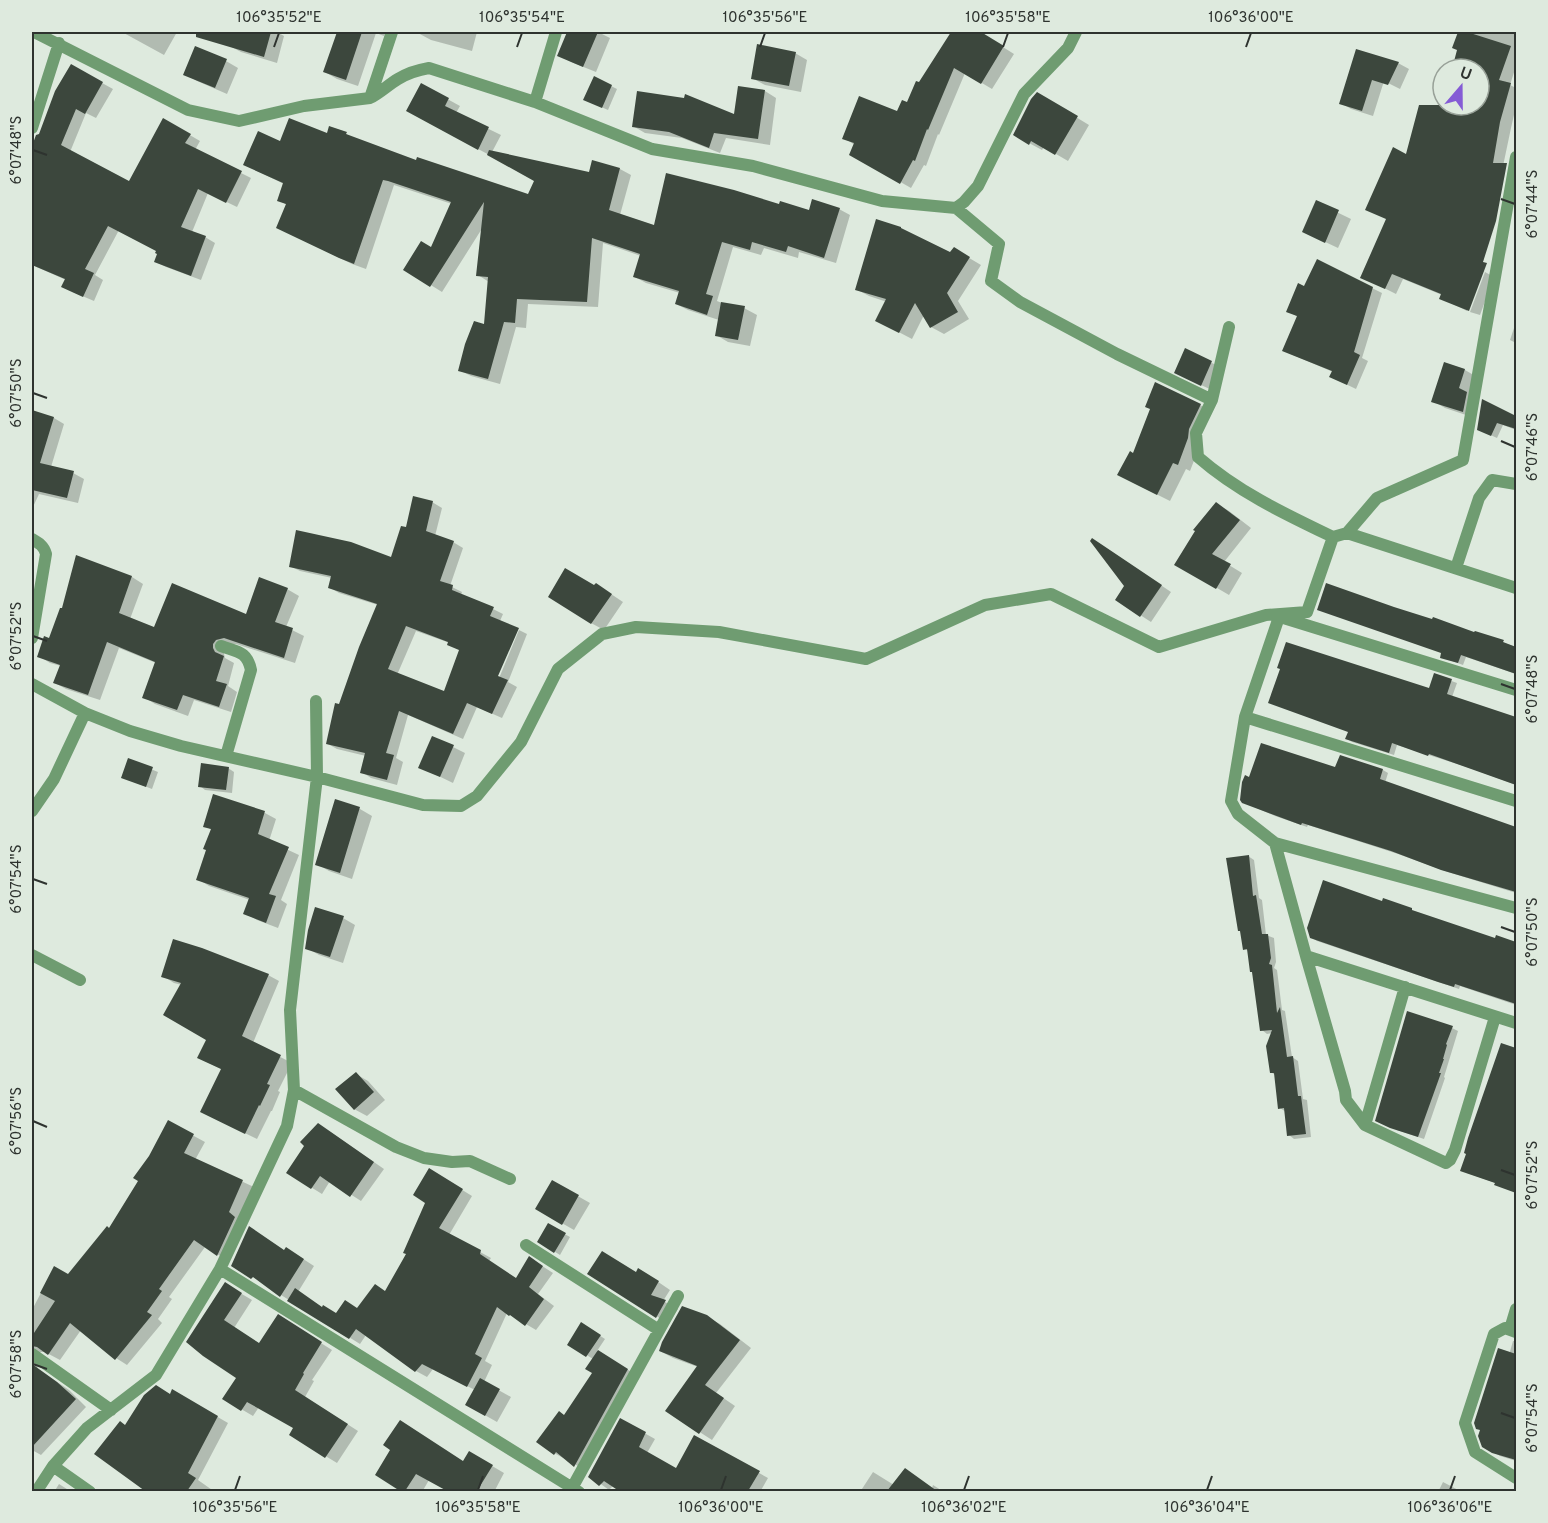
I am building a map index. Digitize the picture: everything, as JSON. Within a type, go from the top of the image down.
[{"type":"street","points":[[34,32],[188,110],[239,121],[304,106],[370,98],[414,70],[429,68],[535,102],[652,149],[753,166],[882,201],[956,208],[999,244],[991,281],[1020,302],[1117,354],[1212,400]]},
{"type":"street","points":[[370,98],[392,32]]},
{"type":"street","points":[[535,102],[556,32]]},
{"type":"street","points":[[956,208],[978,186],[1024,94],[1068,48],[1076,32]]},
{"type":"street","points":[[32,128],[59,43]]},
{"type":"street","points":[[1229,327],[1212,400],[1196,433],[1197,457],[1211,469],[1260,501],[1333,537],[1347,533],[1377,498],[1463,460],[1516,157]]},
{"type":"street","points":[[1456,568],[1479,498],[1492,480],[1516,483]]},
{"type":"street","points":[[1347,533],[1516,588]]},
{"type":"street","points":[[1276,616],[1307,612],[1333,537]]},
{"type":"street","points":[[32,539],[40,543],[46,554],[32,638]]},
{"type":"street","points":[[32,684],[85,713],[130,731],[181,746],[317,777],[423,805],[461,806],[477,796],[520,742],[558,669],[602,634],[636,627],[719,632],[866,659],[985,605],[1051,594],[1159,647],[1266,615],[1276,616],[1516,690]]},
{"type":"street","points":[[1276,616],[1245,717],[1231,801],[1238,814],[1275,843],[1516,908]]},
{"type":"street","points":[[221,646],[245,655],[249,660],[251,670],[226,756]]},
{"type":"street","points":[[36,1491],[53,1466],[87,1428],[156,1375],[220,1269],[287,1126],[294,1090],[290,1010],[317,777],[316,701]]},
{"type":"street","points":[[32,811],[54,779],[85,713]]},
{"type":"street","points":[[1245,717],[1516,801]]},
{"type":"street","points":[[1275,843],[1346,1100],[1365,1125],[1446,1163],[1450,1160],[1495,1017]]},
{"type":"street","points":[[32,955],[80,980]]},
{"type":"street","points":[[1306,956],[1516,1023]]},
{"type":"street","points":[[1365,1125],[1405,987]]},
{"type":"street","points":[[294,1090],[396,1147],[424,1158],[452,1162],[470,1161],[510,1179]]},
{"type":"street","points":[[526,1245],[659,1330]]},
{"type":"street","points":[[220,1269],[575,1490],[678,1296]]},
{"type":"street","points":[[1516,1309],[1513,1330],[1504,1328],[1494,1334],[1465,1423],[1475,1452],[1516,1478]]},
{"type":"street","points":[[32,1354],[111,1410]]},
{"type":"street","points":[[53,1466],[90,1491]]},
{"type":"building","points":[[196,32],[271,32],[264,57],[196,37]]},
{"type":"building","points":[[337,32],[362,32],[346,80],[323,72]]},
{"type":"building","points":[[567,32],[598,32],[583,67],[557,56]]},
{"type":"building","points":[[951,32],[981,32],[1004,46],[981,84],[954,68],[915,161],[913,160],[900,184],[849,155],[854,143],[842,139],[859,96],[897,111],[902,100],[907,102],[916,81],[919,82]]},
{"type":"building","points":[[1458,32],[1467,32],[1511,46],[1499,80],[1511,83],[1500,122],[1493,163],[1507,163],[1496,221],[1483,262],[1487,263],[1469,311],[1439,299],[1441,294],[1392,274],[1385,289],[1360,278],[1386,219],[1365,210],[1393,147],[1406,154],[1419,105],[1431,105],[1431,117],[1491,117],[1491,57],[1455,57],[1457,50],[1452,48]]},
{"type":"building","points":[[757,44],[796,52],[789,86],[751,79]]},
{"type":"building","points":[[195,46],[227,59],[215,88],[183,75]]},
{"type":"building","points":[[1356,49],[1399,62],[1388,85],[1372,80],[1362,111],[1339,104]]},
{"type":"building","points":[[71,64],[103,82],[85,114],[76,109],[61,145],[129,181],[163,118],[191,134],[185,143],[242,171],[226,203],[198,189],[181,227],[206,236],[191,276],[154,262],[156,251],[108,226],[85,269],[94,273],[83,297],[61,287],[65,279],[32,265],[32,146],[36,135],[39,134],[55,91]]},
{"type":"building","points":[[594,76],[612,85],[602,108],[583,100]]},
{"type":"building","points":[[421,83],[449,98],[445,106],[489,127],[478,150],[406,111]]},
{"type":"building","points":[[738,86],[765,90],[758,139],[714,133],[709,148],[669,132],[632,127],[637,91],[684,98],[685,94],[734,114]]},
{"type":"building","points":[[1037,92],[1078,116],[1055,155],[1031,141],[1029,145],[1013,135],[1031,99]]},
{"type":"building","points":[[289,118],[327,133],[329,126],[416,160],[417,157],[528,194],[534,181],[487,155],[489,150],[589,172],[592,160],[620,168],[609,210],[654,225],[666,173],[779,204],[780,201],[809,210],[812,199],[840,208],[824,258],[788,246],[786,252],[752,242],[750,250],[722,242],[706,294],[713,296],[707,315],[675,304],[679,291],[633,277],[640,254],[592,238],[587,302],[517,299],[515,323],[504,322],[488,379],[458,371],[474,321],[484,324],[488,277],[476,276],[484,202],[430,287],[403,270],[421,241],[431,247],[451,202],[388,181],[383,180],[354,264],[339,258],[276,228],[286,204],[277,201],[283,183],[243,165],[258,131],[280,141]]},
{"type":"building","points":[[1316,200],[1339,210],[1325,243],[1302,232]]},
{"type":"building","points":[[876,219],[901,227],[950,252],[954,247],[970,257],[947,293],[958,312],[930,328],[915,303],[899,333],[875,321],[886,299],[855,290]]},
{"type":"building","points":[[1317,259],[1373,287],[1354,352],[1360,355],[1347,385],[1329,377],[1332,371],[1282,351],[1297,316],[1286,312],[1298,283],[1304,286]]},
{"type":"building","points":[[721,302],[745,306],[738,340],[715,336]]},
{"type":"building","points":[[1185,348],[1212,361],[1201,386],[1174,373]]},
{"type":"building","points":[[1444,362],[1465,369],[1459,388],[1467,392],[1463,412],[1431,402]]},
{"type":"building","points":[[1155,382],[1201,404],[1189,429],[1178,465],[1173,463],[1157,495],[1117,475],[1130,451],[1133,453],[1150,409],[1145,407]]},
{"type":"building","points":[[1482,399],[1516,416],[1516,429],[1497,423],[1491,436],[1477,430]]},
{"type":"building","points":[[32,410],[54,417],[40,463],[74,471],[67,498],[32,490]]},
{"type":"building","points":[[413,496],[433,501],[426,531],[454,541],[440,581],[453,585],[452,590],[494,607],[490,616],[519,628],[498,676],[508,680],[492,714],[467,703],[453,734],[399,711],[386,753],[394,755],[387,780],[360,773],[365,753],[326,744],[335,703],[339,704],[377,604],[328,588],[331,576],[289,567],[296,530],[351,542],[391,557],[401,526],[406,527]],"holes":[[[406,626],[448,642],[447,645],[459,650],[444,691],[388,669]]]},
{"type":"building","points":[[1216,502],[1240,520],[1212,554],[1231,564],[1216,589],[1174,565],[1195,531],[1193,530]]},
{"type":"building","points":[[1092,538],[1162,585],[1140,617],[1115,600],[1124,586],[1090,541]]},
{"type":"building","points":[[76,555],[132,576],[119,613],[154,627],[172,583],[246,614],[259,577],[288,588],[275,622],[293,628],[284,658],[224,638],[216,640],[213,644],[215,652],[224,656],[216,681],[227,684],[219,707],[183,695],[177,710],[142,698],[155,662],[107,642],[88,695],[53,683],[60,665],[37,657],[44,636],[49,638],[60,608],[62,608]]},
{"type":"building","points":[[565,568],[594,585],[596,583],[612,594],[591,624],[548,597]]},
{"type":"building","points":[[1326,583],[1394,607],[1504,640],[1503,642],[1516,647],[1516,674],[1461,655],[1458,663],[1440,658],[1441,653],[1317,610]]},
{"type":"building","points":[[1286,642],[1429,688],[1434,673],[1452,679],[1447,694],[1516,717],[1516,785],[1392,743],[1389,753],[1345,739],[1348,732],[1268,703],[1280,669],[1277,668]]},
{"type":"building","points":[[432,736],[454,745],[440,777],[418,768]]},
{"type":"building","points":[[1261,743],[1335,767],[1340,755],[1383,769],[1380,779],[1516,827],[1516,892],[1441,870],[1391,851],[1302,823],[1301,825],[1242,803],[1240,800],[1242,782],[1245,775],[1249,777]]},
{"type":"building","points":[[128,758],[153,767],[146,787],[121,778]]},
{"type":"building","points":[[201,763],[229,767],[226,790],[198,787]]},
{"type":"building","points":[[213,794],[265,811],[258,834],[289,847],[269,894],[276,896],[266,923],[243,914],[249,898],[196,880],[206,850],[203,849],[211,829],[203,827]]},
{"type":"building","points":[[335,799],[360,807],[340,873],[315,865]]},
{"type":"building","points":[[1249,855],[1253,896],[1256,895],[1262,934],[1268,934],[1271,958],[1269,964],[1272,965],[1277,1013],[1280,1007],[1287,1057],[1293,1056],[1306,1134],[1287,1136],[1284,1108],[1278,1109],[1274,1073],[1270,1073],[1266,1046],[1272,1030],[1260,1031],[1247,949],[1243,950],[1240,931],[1238,931],[1226,858]]},
{"type":"building","points":[[1323,880],[1382,901],[1383,898],[1495,938],[1496,935],[1516,942],[1516,1004],[1455,984],[1454,987],[1438,982],[1310,938],[1307,928]]},
{"type":"building","points":[[315,907],[344,916],[330,957],[305,949]]},
{"type":"building","points":[[173,939],[269,974],[242,1036],[281,1055],[267,1084],[270,1085],[245,1134],[200,1112],[221,1069],[197,1058],[206,1040],[163,1015],[181,983],[161,977]]},
{"type":"building","points":[[1407,1011],[1453,1026],[1446,1044],[1439,1073],[1441,1073],[1418,1137],[1375,1121]]},
{"type":"building","points":[[1501,1043],[1516,1048],[1516,1193],[1460,1171],[1466,1154],[1464,1153],[1468,1138]]},
{"type":"building","points":[[356,1072],[374,1092],[354,1110],[335,1089]]},
{"type":"building","points":[[168,1120],[194,1134],[184,1153],[243,1180],[229,1212],[235,1217],[217,1256],[194,1240],[159,1289],[162,1291],[147,1312],[152,1315],[115,1360],[70,1323],[48,1355],[32,1346],[32,1336],[55,1301],[40,1293],[54,1266],[68,1274],[107,1226],[109,1228],[138,1181],[133,1178],[149,1156]]},
{"type":"building","points":[[318,1123],[374,1162],[350,1197],[320,1176],[311,1189],[286,1173],[304,1146],[300,1142]]},
{"type":"building","points":[[429,1168],[463,1189],[439,1228],[481,1250],[480,1254],[516,1278],[529,1256],[543,1266],[529,1287],[544,1299],[525,1326],[497,1307],[475,1354],[482,1358],[467,1387],[422,1364],[415,1372],[356,1329],[349,1339],[287,1301],[295,1288],[322,1307],[323,1305],[336,1313],[345,1300],[357,1308],[375,1284],[385,1291],[406,1254],[403,1253],[425,1203],[413,1195]]},
{"type":"building","points":[[552,1180],[579,1195],[562,1225],[535,1209]]},
{"type":"building","points":[[548,1223],[566,1233],[554,1253],[537,1242]]},
{"type":"building","points":[[249,1226],[284,1250],[286,1247],[304,1259],[280,1297],[253,1277],[251,1279],[231,1266]]},
{"type":"building","points":[[602,1251],[636,1272],[638,1268],[659,1281],[651,1295],[666,1300],[656,1318],[587,1274]]},
{"type":"building","points":[[225,1282],[242,1293],[224,1320],[259,1343],[278,1314],[322,1342],[295,1390],[348,1424],[325,1458],[289,1435],[293,1428],[247,1402],[241,1411],[222,1399],[236,1378],[186,1342]]},
{"type":"building","points":[[682,1306],[707,1315],[740,1340],[705,1385],[724,1398],[699,1434],[665,1411],[697,1366],[659,1351]]},
{"type":"building","points":[[581,1322],[601,1335],[586,1357],[567,1345]]},
{"type":"building","points":[[1498,1348],[1516,1354],[1516,1460],[1492,1453],[1482,1447],[1478,1436],[1480,1430],[1476,1429],[1474,1423]]},
{"type":"building","points":[[598,1350],[628,1369],[574,1467],[556,1452],[554,1455],[536,1442],[559,1411],[564,1415],[592,1373],[585,1369]]},
{"type":"building","points":[[32,1364],[76,1399],[32,1447]]},
{"type":"building","points":[[480,1378],[500,1389],[485,1416],[465,1405]]},
{"type":"building","points":[[156,1385],[170,1394],[172,1389],[218,1416],[188,1473],[196,1478],[187,1491],[145,1491],[94,1454],[120,1421],[125,1425],[144,1395]]},
{"type":"building","points":[[620,1418],[646,1432],[639,1447],[676,1468],[694,1435],[760,1471],[748,1491],[619,1491],[604,1481],[599,1486],[588,1477]]},
{"type":"building","points":[[400,1420],[463,1461],[469,1451],[493,1465],[477,1491],[447,1491],[416,1474],[405,1491],[400,1491],[375,1475],[390,1450],[383,1445]]},
{"type":"building","points":[[905,1468],[937,1491],[887,1491]]}]
